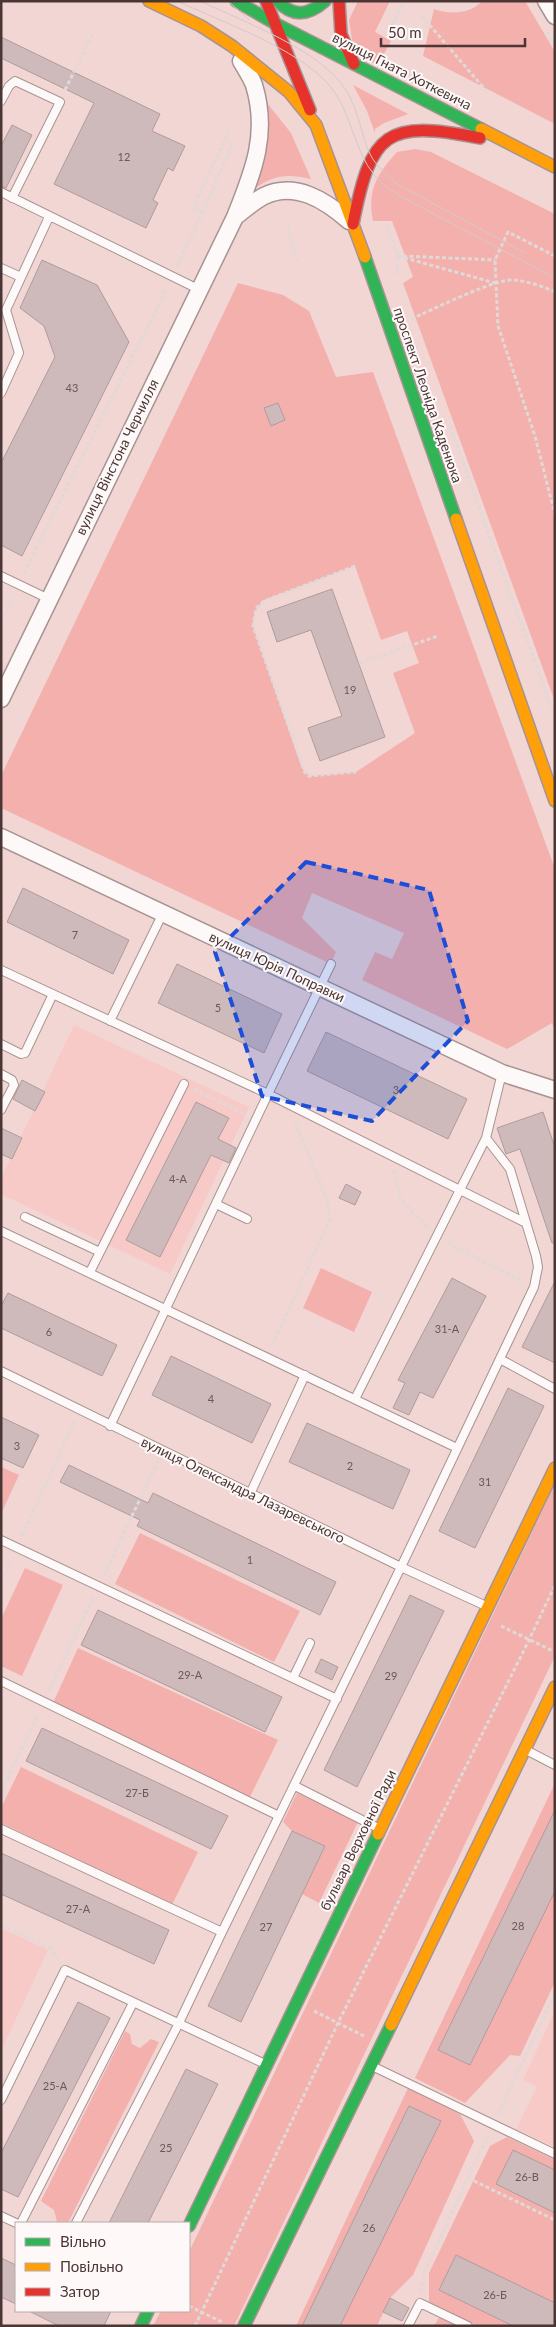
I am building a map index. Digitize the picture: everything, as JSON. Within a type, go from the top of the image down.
[{"type":"main road","points":[[149,1],[201,26],[232,46],[289,92],[316,125]]},
{"type":"main road","name":"вулиця Гната Хоткевича","points":[[236,1],[276,24],[555,167]]},
{"type":"main road","name":"проспект Леоніда Каденюка","points":[[266,1],[316,125],[353,224],[555,801]]},
{"type":"main road","points":[[278,1],[293,13],[305,14],[315,10],[325,1]]},
{"type":"main road","points":[[338,1],[343,45],[354,64]]},
{"type":"main road","points":[[353,224],[364,175],[376,149],[389,138],[418,130],[447,131],[511,144]]},
{"type":"main road","name":"бульвар Верховної Ради","points":[[190,2224],[484,1611],[555,1468]]},
{"type":"main road","points":[[244,2326],[555,1687]]},
{"type":"main road","points":[[141,2326],[148,2312]]},
{"type":"street","points":[[546,1],[555,16]]},
{"type":"street","name":"вулиця Вінстона Черчилля","points":[[1,699],[198,289],[235,217],[251,175],[261,131],[254,84],[232,46]]},
{"type":"street","name":"вулиця Вінстона Черчилля","points":[[235,217],[263,196],[283,190],[300,192],[329,204],[353,224]]},
{"type":"street","name":"вулиця Юрія Поправки","points":[[1,837],[502,1073],[555,1090]]},
{"type":"lane","points":[[1,101],[9,86],[15,81],[60,102],[12,198]]},
{"type":"lane","points":[[1,192],[198,289]]},
{"type":"lane","points":[[1,393],[19,357],[6,310],[49,217]]},
{"type":"lane","points":[[1,268],[21,277]]},
{"type":"lane","points":[[1,576],[48,599]]},
{"type":"lane","points":[[110,1022],[163,913]]},
{"type":"lane","points":[[110,1426],[331,964]]},
{"type":"lane","points":[[1,970],[268,1094],[526,1223]]},
{"type":"lane","points":[[1,1044],[21,1054],[25,1053],[53,994]]},
{"type":"lane","points":[[355,1399],[486,1138],[502,1073]]},
{"type":"lane","points":[[1,1074],[14,1083],[1,1110]]},
{"type":"lane","points":[[90,1272],[184,1084]]},
{"type":"lane","points":[[77,2222],[178,2025],[295,1786],[500,1359],[537,1277],[536,1256],[510,1169],[486,1138]]},
{"type":"lane","points":[[216,1204],[247,1218]]},
{"type":"lane","points":[[24,1217],[100,1252]]},
{"type":"lane","points":[[2,1234],[90,1272],[457,1448]]},
{"type":"lane","points":[[500,1359],[555,1389]]},
{"type":"lane","name":"вулиця Олександра Лазаревського","points":[[1,1371],[401,1567],[484,1611]]},
{"type":"lane","points":[[250,1494],[305,1375]]},
{"type":"lane","points":[[1,1540],[337,1699]]},
{"type":"lane","points":[[293,1678],[310,1644]]},
{"type":"lane","points":[[1,1681],[279,1816]]},
{"type":"lane","points":[[524,1749],[555,1765]]},
{"type":"lane","points":[[295,1786],[380,1829]]},
{"type":"lane","points":[[1,1828],[222,1932]]},
{"type":"lane","points":[[1,2100],[65,1970],[266,2065]]},
{"type":"lane","points":[[22,2222],[133,2003]]},
{"type":"lane","points":[[370,2066],[555,2154]]},
{"type":"lane","points":[[1,2216],[15,2223]]},
{"type":"lane","points":[[408,2326],[420,2303],[468,2326]]},
{"type":"path","points":[[392,25],[405,1]]},
{"type":"path","points":[[420,15],[488,93]]},
{"type":"path","points":[[60,102],[92,35]]},
{"type":"path","points":[[202,213],[195,209],[196,203],[229,131]]},
{"type":"path","points":[[22,577],[172,277],[233,143]]},
{"type":"path","points":[[288,227],[297,262]]},
{"type":"path","points":[[387,227],[398,256],[397,283]]},
{"type":"path","points":[[555,256],[508,232],[495,260],[498,326],[534,436],[555,515]]},
{"type":"path","points":[[398,256],[495,260]]},
{"type":"path","points":[[398,256],[495,283]]},
{"type":"path","points":[[410,319],[495,283],[513,280],[547,288],[555,292]]},
{"type":"path","points":[[407,310],[414,328]]},
{"type":"path","points":[[447,417],[555,718]]},
{"type":"path","points":[[355,566],[264,600],[256,608],[253,626],[305,773],[309,776],[356,772]]},
{"type":"path","points":[[1,621],[14,594]]},
{"type":"path","points":[[358,663],[438,636]]},
{"type":"path","points":[[184,1084],[256,1120]]},
{"type":"path","points":[[266,1358],[330,1219],[327,1200],[287,1104]]},
{"type":"path","points":[[1,1582],[81,1410]]},
{"type":"path","points":[[103,1576],[162,1451]]},
{"type":"path","points":[[195,2326],[338,2023],[530,1640],[555,1585]]},
{"type":"path","points":[[48,1692],[95,1594]]},
{"type":"path","points":[[484,1611],[530,1640],[555,1652]]},
{"type":"path","points":[[1,1791],[39,1710]]},
{"type":"path","points":[[1,1925],[50,1948],[65,1970]]},
{"type":"path","points":[[420,2303],[424,2273],[555,1993]]},
{"type":"path","points":[[298,2000],[311,2010],[381,2044]]},
{"type":"path","points":[[468,2178],[555,2220]]},
{"type":"path","points":[[190,2306],[230,2326]]},
{"type":"highlighted area","points":[[306,862],[429,890],[468,1021],[372,1121],[262,1096],[215,952]]},
{"type":"shaded area","points":[[358,1],[390,1],[375,32],[391,41],[378,65],[362,57],[353,45],[349,20]]},
{"type":"shaded area","points":[[482,1],[525,1],[555,52],[555,124],[423,56],[434,9],[453,13],[466,11]]},
{"type":"shaded area","points":[[353,85],[408,114],[384,123],[375,129],[375,133],[367,111]]},
{"type":"shaded area","points":[[259,93],[291,133],[311,179],[283,176],[261,184],[245,196]]},
{"type":"shaded area","points":[[415,149],[431,152],[555,214],[555,702],[403,283],[413,277],[392,221],[373,221],[371,210],[372,192],[379,176],[397,152]]},
{"type":"shaded area","points":[[238,283],[283,295],[309,311],[336,377],[373,372],[555,869],[555,1031],[552,1023],[507,1049],[362,980],[375,952],[392,959],[404,933],[312,893],[302,918],[336,952],[331,964],[1,808],[1,776]],"holes":[[[355,566],[381,640],[407,631],[419,663],[393,673],[415,733],[356,772],[309,776],[302,768],[253,626],[254,615],[257,609],[264,600]]]},
{"type":"shaded area","points":[[74,1025],[249,1107],[170,1274],[1,1194],[1,1179]]},
{"type":"shaded area","points":[[321,1268],[372,1292],[354,1332],[303,1308]]},
{"type":"shaded area","points":[[1,1467],[19,1475],[1,1514]]},
{"type":"shaded area","points":[[555,1484],[555,1656],[234,2326],[153,2326],[160,2312],[190,2312],[190,2250]]},
{"type":"shaded area","points":[[140,1533],[300,1611],[274,1662],[115,1584]]},
{"type":"shaded area","points":[[25,1568],[63,1585],[22,1676],[1,1666],[1,1619]]},
{"type":"shaded area","points":[[78,1648],[278,1740],[250,1797],[53,1703]]},
{"type":"shaded area","points":[[21,1767],[198,1852],[172,1905],[1,1823],[1,1808]]},
{"type":"shaded area","points":[[555,1783],[555,1982],[520,2056],[510,2055],[465,2103],[415,2078]]},
{"type":"shaded area","points":[[297,1793],[358,1822],[319,1903],[302,1894],[325,1846],[292,1831],[283,1822]]},
{"type":"shaded area","points":[[1,1928],[48,1950],[1,2051]]},
{"type":"shaded area","points":[[555,2010],[555,2147],[516,2129],[537,2087],[523,2080]]},
{"type":"shaded area","points":[[125,2031],[130,2034],[132,2044],[140,2048],[151,2039],[159,2042],[69,2222],[57,2222],[54,2210],[41,2201]]},
{"type":"shaded area","points":[[408,2088],[460,2114],[474,2141],[413,2275],[390,2298],[377,2326],[296,2326]]},
{"type":"shaded area","points":[[507,2137],[555,2160],[555,2326],[478,2326],[429,2303],[429,2273],[490,2146]]},
{"type":"shaded area","points":[[440,2316],[459,2326],[434,2326]]},
{"type":"building","points":[[1,37],[160,114],[152,131],[185,146],[173,171],[168,168],[153,200],[158,203],[146,228],[54,184],[94,103],[1,58]]},
{"type":"building","points":[[12,125],[32,135],[6,188],[1,186],[1,146]]},
{"type":"building","points":[[42,260],[97,285],[129,342],[22,556],[1,545],[1,463],[55,357],[44,326],[20,308]]},
{"type":"building","points":[[278,403],[285,420],[271,426],[264,408]]},
{"type":"building","points":[[332,589],[385,737],[320,761],[308,728],[342,716],[311,630],[277,642],[267,612]]},
{"type":"building","points":[[23,888],[129,940],[113,974],[7,922]]},
{"type":"building","points":[[177,964],[282,1014],[264,1053],[158,1003]]},
{"type":"building","points":[[326,1032],[467,1099],[448,1139],[307,1071]]},
{"type":"building","points":[[22,1080],[45,1092],[35,1111],[13,1099]]},
{"type":"building","points":[[196,1102],[229,1118],[218,1139],[236,1148],[229,1163],[211,1155],[160,1257],[126,1240]]},
{"type":"building","points":[[543,1112],[555,1148],[555,1243],[552,1243],[520,1149],[506,1154],[497,1128]]},
{"type":"building","points":[[1,1128],[22,1138],[12,1159],[1,1154]]},
{"type":"building","points":[[346,1184],[361,1192],[355,1205],[339,1198]]},
{"type":"building","points":[[452,1278],[486,1296],[433,1398],[420,1392],[409,1415],[393,1408],[405,1383],[398,1380]]},
{"type":"building","points":[[555,1281],[555,1363],[522,1347]]},
{"type":"building","points":[[8,1293],[117,1345],[102,1376],[1,1328],[1,1306]]},
{"type":"building","points":[[171,1356],[271,1404],[252,1443],[152,1395]]},
{"type":"building","points":[[508,1388],[544,1406],[475,1548],[439,1531]]},
{"type":"building","points":[[1,1417],[39,1435],[23,1468],[1,1458]]},
{"type":"building","points":[[307,1423],[410,1470],[393,1509],[289,1462]]},
{"type":"building","points":[[69,1465],[148,1503],[153,1493],[336,1582],[320,1615],[137,1526],[140,1520],[60,1482]]},
{"type":"building","points":[[410,1595],[444,1611],[357,1787],[324,1770]]},
{"type":"building","points":[[98,1610],[282,1697],[265,1732],[81,1645]]},
{"type":"building","points":[[321,1659],[338,1667],[332,1680],[315,1672]]},
{"type":"building","points":[[42,1728],[228,1816],[211,1849],[26,1761]]},
{"type":"building","points":[[555,1810],[555,1891],[470,2065],[438,2050]]},
{"type":"building","points":[[292,1831],[325,1846],[241,2022],[208,2006]]},
{"type":"building","points":[[1,1853],[169,1930],[154,1964],[1,1894]]},
{"type":"building","points":[[78,2002],[110,2018],[18,2197],[1,2189],[1,2153]]},
{"type":"building","points":[[186,2069],[218,2084],[149,2222],[110,2222]]},
{"type":"building","points":[[409,2106],[441,2121],[340,2326],[302,2326]]},
{"type":"building","points":[[513,2150],[555,2170],[555,2213],[496,2184]]},
{"type":"building","points":[[456,2255],[555,2303],[555,2326],[513,2326],[439,2290]]},
{"type":"building","points":[[1,2258],[15,2265],[15,2304],[1,2297]]},
{"type":"building","points":[[390,2298],[409,2308],[402,2321],[383,2312]]},
{"type":"building","points":[[31,2312],[111,2312],[104,2326],[59,2326]]},
{"type":"tram line","points":[[177,1],[258,37],[298,59],[315,72],[337,95],[368,166],[375,176],[388,188],[555,278]]},
{"type":"tram line","points":[[200,1],[258,27],[319,62],[346,90],[354,106],[372,158],[395,183],[525,253]]},
{"type":"tram line","points":[[228,1],[249,20]]},
{"type":"traffic: fast","points":[[236,1],[276,24],[481,129]]},
{"type":"traffic: fast","points":[[278,1],[289,10],[301,13],[307,12],[325,1]]},
{"type":"traffic: fast","points":[[365,257],[456,519]]},
{"type":"traffic: fast","points":[[190,2224],[378,1834]]},
{"type":"traffic: fast","points":[[244,2326],[391,2025]]},
{"type":"traffic: fast","points":[[141,2326],[148,2312]]},
{"type":"traffic: slow","points":[[149,1],[201,26],[232,46],[289,92],[316,125],[365,257]]},
{"type":"traffic: slow","points":[[481,129],[555,167]]},
{"type":"traffic: slow","points":[[456,519],[555,801]]},
{"type":"traffic: slow","points":[[378,1834],[555,1468]]},
{"type":"traffic: slow","points":[[391,2025],[555,1687]]},
{"type":"traffic: jam","points":[[266,1],[310,110]]},
{"type":"traffic: jam","points":[[339,1],[341,34],[354,64]]},
{"type":"traffic: jam","points":[[353,224],[367,169],[376,151],[388,139],[403,133],[423,130],[480,138]]}]
